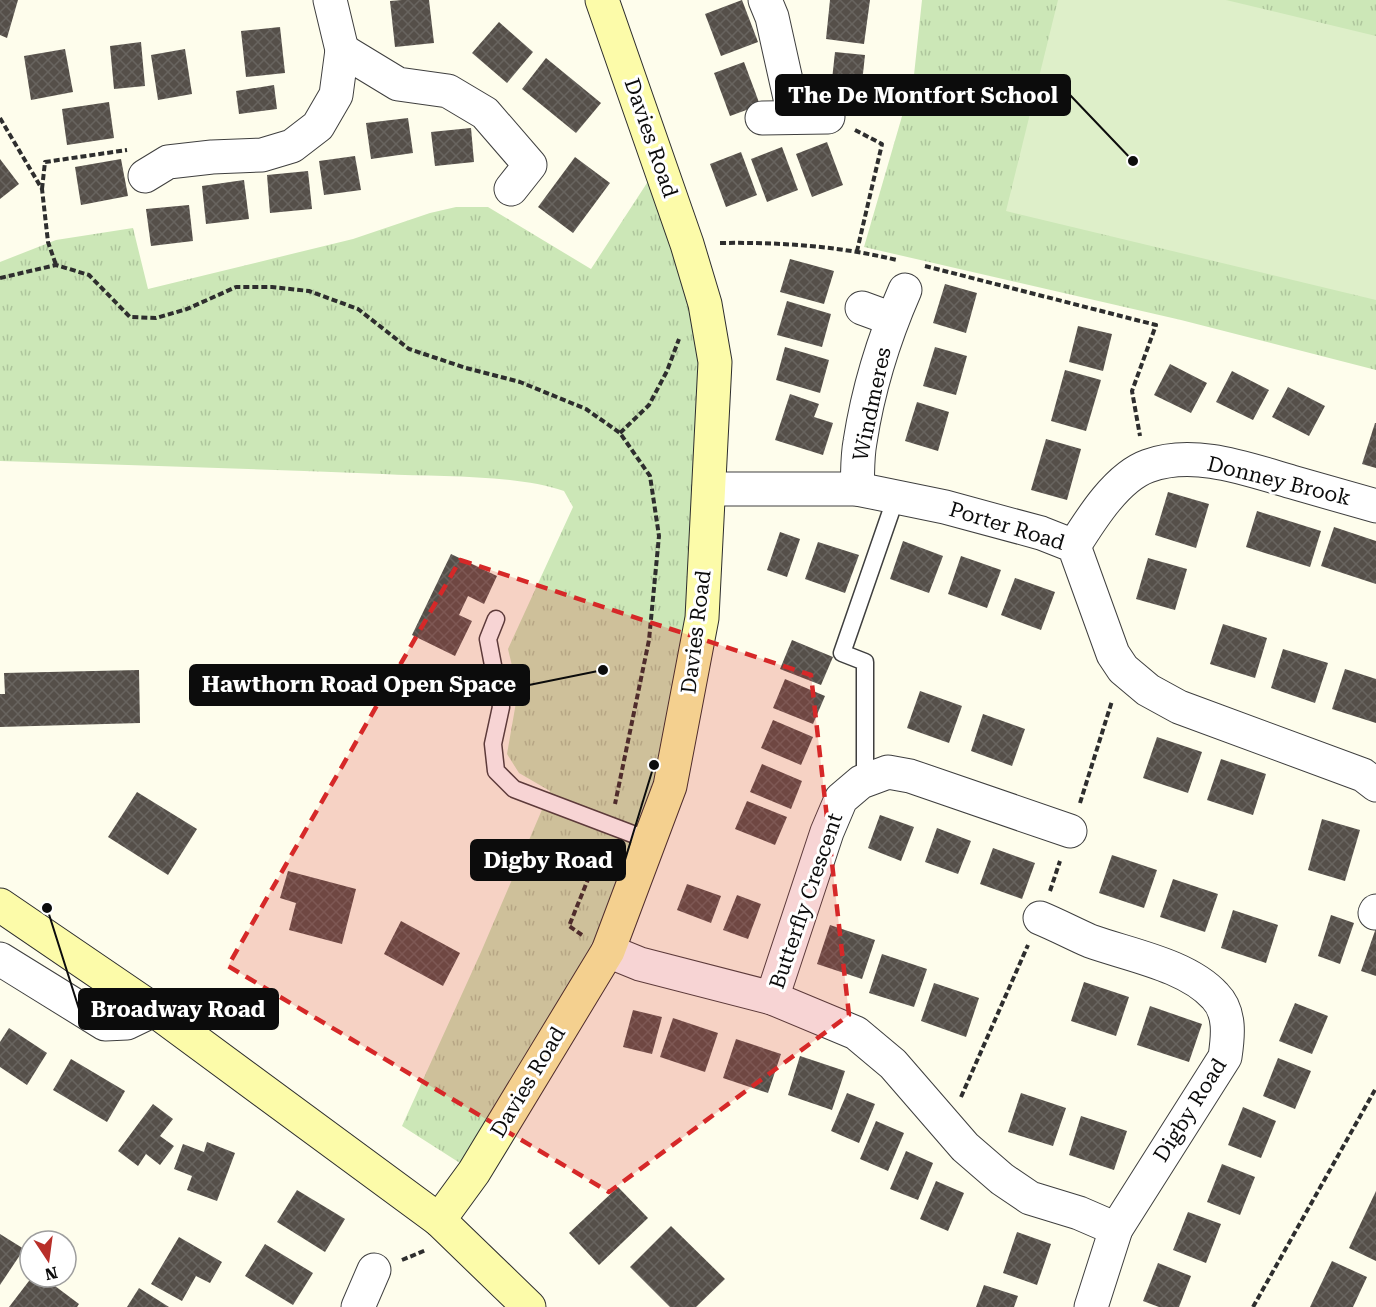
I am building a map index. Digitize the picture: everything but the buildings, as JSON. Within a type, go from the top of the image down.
[{"type":"street","points":[[160,160],[262,155],[292,146],[318,126],[336,95],[342,50],[330,0]]},
{"type":"street","name":"Davies Road","points":[[448,1229],[474,1172],[608,951],[670,786],[702,618],[715,362],[705,304],[687,244],[602,0]]},
{"type":"street","points":[[765,0],[772,17],[794,116]]},
{"type":"street","points":[[342,50],[398,84],[448,91],[485,113],[530,165],[511,189]]},
{"type":"street","points":[[762,118],[828,117]]},
{"type":"street","name":"Windmeres","points":[[862,308],[906,284]]},
{"type":"street","name":"Windmeres","points":[[857,489],[860,443],[872,387],[906,284]]},
{"type":"street","name":"Donney Brook","points":[[1074,546],[1091,519],[1120,484],[1146,466],[1168,461],[1192,459],[1236,466],[1376,506]]},
{"type":"street","name":"Porter Road","points":[[709,489],[857,489],[945,507],[1031,530],[1074,546],[1113,654],[1123,669],[1148,690],[1179,707],[1363,775],[1376,785]]},
{"type":"street","name":"Butterfly Crescent","points":[[772,999],[827,832],[841,799],[865,781],[888,772],[910,776],[1070,831]]},
{"type":"street","points":[[0,905],[154,1010],[448,1229],[529,1307]]},
{"type":"street","name":"Digby Road","points":[[1040,918],[1090,940],[1139,955],[1195,980],[1217,997],[1226,1018],[1229,1035],[1225,1057],[1116,1229],[1091,1307]]},
{"type":"street","points":[[608,951],[640,964],[772,999],[856,1033],[893,1064],[965,1147],[1002,1179],[1030,1198],[1079,1213],[1116,1229]]},
{"type":"street","points":[[0,958],[105,1023],[127,1023],[154,1010]]},
{"type":"street","points":[[358,1307],[374,1270]]},
{"type":"lane","points":[[865,781],[865,662],[842,653],[896,497]]},
{"type":"lane","points":[[496,619],[488,639],[501,706],[493,744],[496,771],[514,789],[651,841]]},
{"type":"path","points":[[828,117],[882,144],[857,251]]},
{"type":"path","points":[[0,118],[42,189]]},
{"type":"path","points":[[56,265],[48,242],[42,189],[45,162],[160,160]]},
{"type":"path","points":[[687,244],[769,242],[857,251],[906,284],[1156,325],[1132,391],[1146,466]]},
{"type":"path","points":[[0,278],[56,265],[89,275],[130,317],[156,318],[187,309],[236,287],[272,287],[309,291],[358,309],[409,349],[466,369],[520,382],[586,409],[620,433],[650,476],[659,536],[649,640],[610,826],[568,927],[608,951]]},
{"type":"path","points":[[620,433],[649,405],[668,371],[685,320],[705,304]]},
{"type":"path","points":[[1253,1307],[1376,1088]]},
{"type":"path","points":[[374,1270],[448,1229]]},
{"type":"highlighted area","points":[[460,560],[811,675],[849,1015],[609,1192],[228,966]]},
{"type":"green space","points":[[922,0],[1376,0],[1376,370],[1181,320],[864,247],[914,75]]},
{"type":"green space","points":[[1058,0],[1226,0],[1376,36],[1376,300],[1006,211]]},
{"type":"green space","points":[[660,163],[705,304],[709,489],[651,841],[474,1172],[402,1126],[481,952],[550,791],[519,773],[507,754],[518,691],[508,649],[573,507],[564,491],[499,479],[0,461],[0,262],[56,240],[133,228],[148,289],[353,239],[430,213],[456,207],[488,207],[591,269]]},
{"type":"place","name":"The De Montfort School","points":[[1133,161]]},
{"type":"place","name":"Hawthorn Road Open Space","points":[[603,670]]},
{"type":"place","name":"Digby Road","points":[[654,765]]},
{"type":"place","name":"Broadway Road","points":[[47,908]]}]
